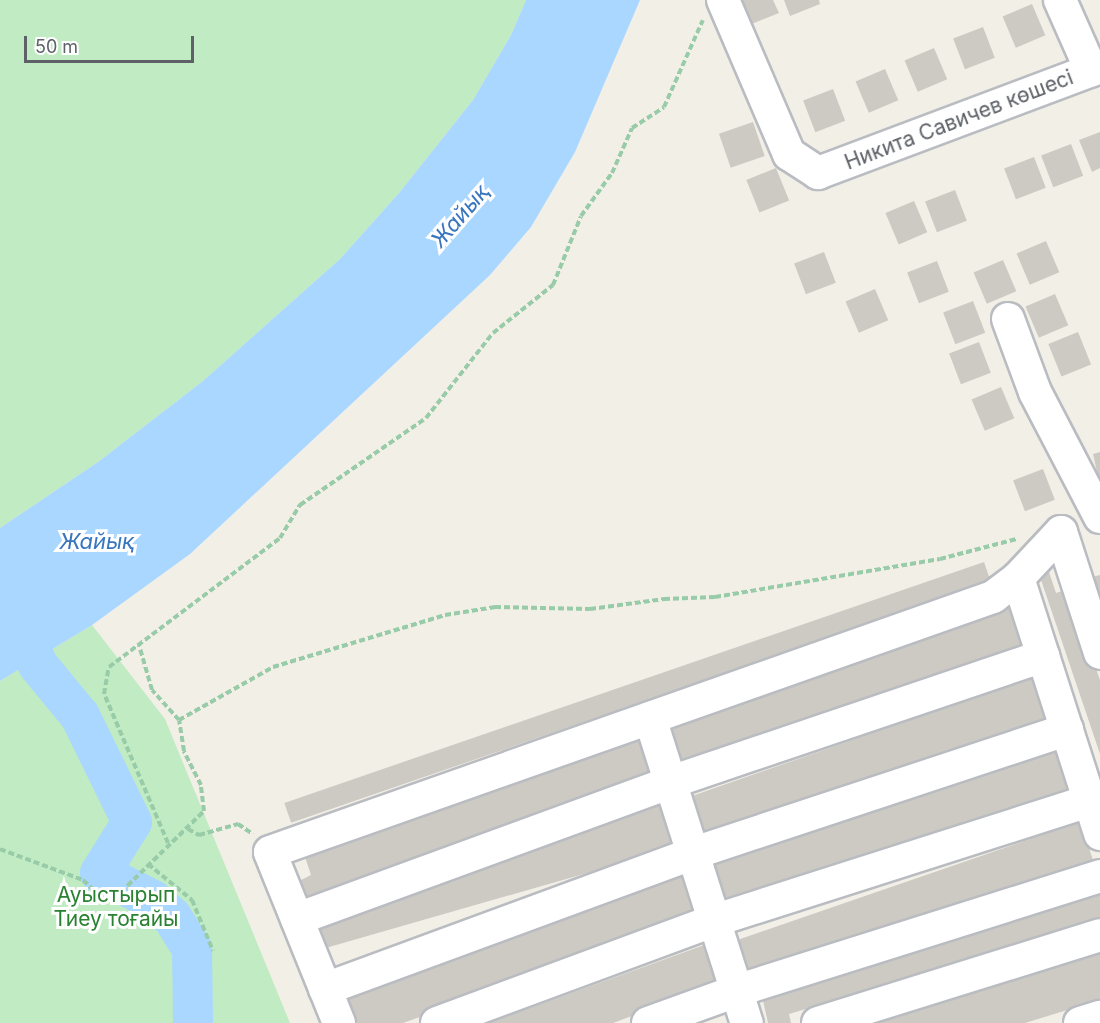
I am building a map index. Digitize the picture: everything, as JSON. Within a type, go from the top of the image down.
[{"type":"street","points":[[1060,0],[1095,68]]},
{"type":"street","name":"Никита Савичев көшесі","points":[[715,5],[789,154],[818,173],[1095,68]]},
{"type":"street","points":[[1008,319],[1035,392],[1100,517]]},
{"type":"street","points":[[339,1023],[270,852],[993,597],[1018,578],[1061,532],[1100,522]]},
{"type":"street","points":[[1061,532],[1100,653]]},
{"type":"street","points":[[1018,578],[1100,834]]},
{"type":"street","points":[[297,919],[671,782],[1043,656]]},
{"type":"street","points":[[650,718],[739,990],[747,1023]]},
{"type":"street","points":[[325,989],[694,853],[1067,730]]},
{"type":"street","points":[[437,1023],[716,920],[1089,801]]},
{"type":"street","points":[[648,1023],[739,990],[1100,876]]},
{"type":"street","points":[[818,1023],[1100,934]]},
{"type":"street","points":[[1080,1023],[1100,1017]]},
{"type":"path","points":[[168,843],[104,693],[109,667],[280,538],[300,504],[426,418],[493,333],[553,285],[581,216],[612,173],[632,128],[664,107],[715,5]]},
{"type":"path","points":[[179,720],[273,667],[445,615],[495,607],[590,609],[664,599],[715,597],[940,559],[1021,538]]},
{"type":"path","points":[[0,849],[82,880],[97,893],[121,892],[135,881],[168,843],[188,829],[204,811],[201,785],[184,752],[179,720],[152,690],[139,645]]},
{"type":"path","points":[[188,829],[199,835],[238,824],[270,852]]},
{"type":"path","points":[[148,864],[192,900],[213,951]]},
{"type":"green space","points":[[0,0],[526,0],[511,35],[473,100],[399,193],[340,259],[203,381],[98,462],[0,528]]},
{"type":"green space","name":"Ауыстырып Тиеу тоғайы","points":[[92,625],[165,719],[290,1023],[0,1023],[0,681]]},
{"type":"water","name":"Жайық","points":[[526,0],[640,0],[575,152],[531,227],[490,275],[190,554],[92,625],[0,681],[0,528],[98,462],[203,381],[340,259],[399,193],[473,100],[511,35]]},
{"type":"building","points":[[739,0],[773,0],[779,13],[749,25]]},
{"type":"building","points":[[784,0],[819,0],[820,4],[790,16]]},
{"type":"building","points":[[1032,4],[1045,35],[1016,48],[1003,17]]},
{"type":"building","points":[[983,27],[995,58],[965,69],[953,38]]},
{"type":"building","points":[[934,48],[947,79],[918,92],[905,61]]},
{"type":"building","points":[[885,69],[898,100],[869,113],[856,82]]},
{"type":"building","points":[[833,89],[845,121],[815,132],[803,100]]},
{"type":"building","points":[[753,122],[765,156],[731,168],[719,134]]},
{"type":"building","points":[[1100,132],[1100,168],[1092,172],[1079,140]]},
{"type":"building","points":[[1071,144],[1083,176],[1053,187],[1041,155]]},
{"type":"building","points":[[1034,157],[1046,188],[1016,199],[1004,168]]},
{"type":"building","points":[[776,168],[789,200],[759,212],[746,180]]},
{"type":"building","points":[[955,190],[967,221],[937,232],[925,201]]},
{"type":"building","points":[[914,201],[927,232],[899,244],[885,213]]},
{"type":"building","points":[[1046,241],[1059,272],[1030,285],[1017,254]]},
{"type":"building","points":[[824,252],[836,283],[806,294],[794,263]]},
{"type":"building","points":[[1003,260],[1016,291],[987,304],[974,273]]},
{"type":"building","points":[[937,261],[949,292],[919,303],[907,272]]},
{"type":"building","points":[[875,289],[888,320],[859,333],[846,302]]},
{"type":"building","points":[[1055,294],[1068,325],[1039,338],[1026,307]]},
{"type":"building","points":[[973,301],[985,333],[955,344],[943,312]]},
{"type":"building","points":[[1078,332],[1091,364],[1061,376],[1048,344]]},
{"type":"building","points":[[979,342],[991,373],[961,384],[949,353]]},
{"type":"building","points":[[1001,387],[1014,418],[985,431],[972,400]]},
{"type":"building","points":[[1100,452],[1100,480],[1099,481],[1093,454]]},
{"type":"building","points":[[1043,469],[1055,500],[1025,511],[1013,480]]},
{"type":"building","points":[[984,562],[991,582],[291,823],[284,803]]},
{"type":"building","points":[[1048,569],[1056,593],[1068,589],[1100,680],[1100,754],[1038,571]]},
{"type":"building","points":[[1100,575],[1100,611],[1087,578]]},
{"type":"building","points":[[1013,606],[1027,648],[681,760],[668,718]]},
{"type":"building","points":[[1036,676],[1049,724],[703,836],[689,797]]},
{"type":"building","points":[[644,734],[657,773],[307,902],[299,881],[311,875],[305,857]]},
{"type":"building","points":[[1061,750],[1074,792],[721,900],[708,858]]},
{"type":"building","points":[[664,802],[677,847],[322,949],[309,904]]},
{"type":"building","points":[[1080,822],[1095,865],[752,984],[737,940]]},
{"type":"building","points":[[689,874],[704,915],[403,1023],[354,1023],[345,997]]},
{"type":"building","points":[[1100,890],[1100,920],[789,1014],[791,1023],[768,1023],[762,996]]},
{"type":"building","points":[[707,944],[720,983],[613,1023],[489,1023]]},
{"type":"building","points":[[1100,952],[1100,1000],[1025,1023],[874,1023]]},
{"type":"waterway","points":[[15,610],[38,665],[80,716],[132,822],[100,873],[153,900],[172,917],[192,949],[193,1023]]}]
